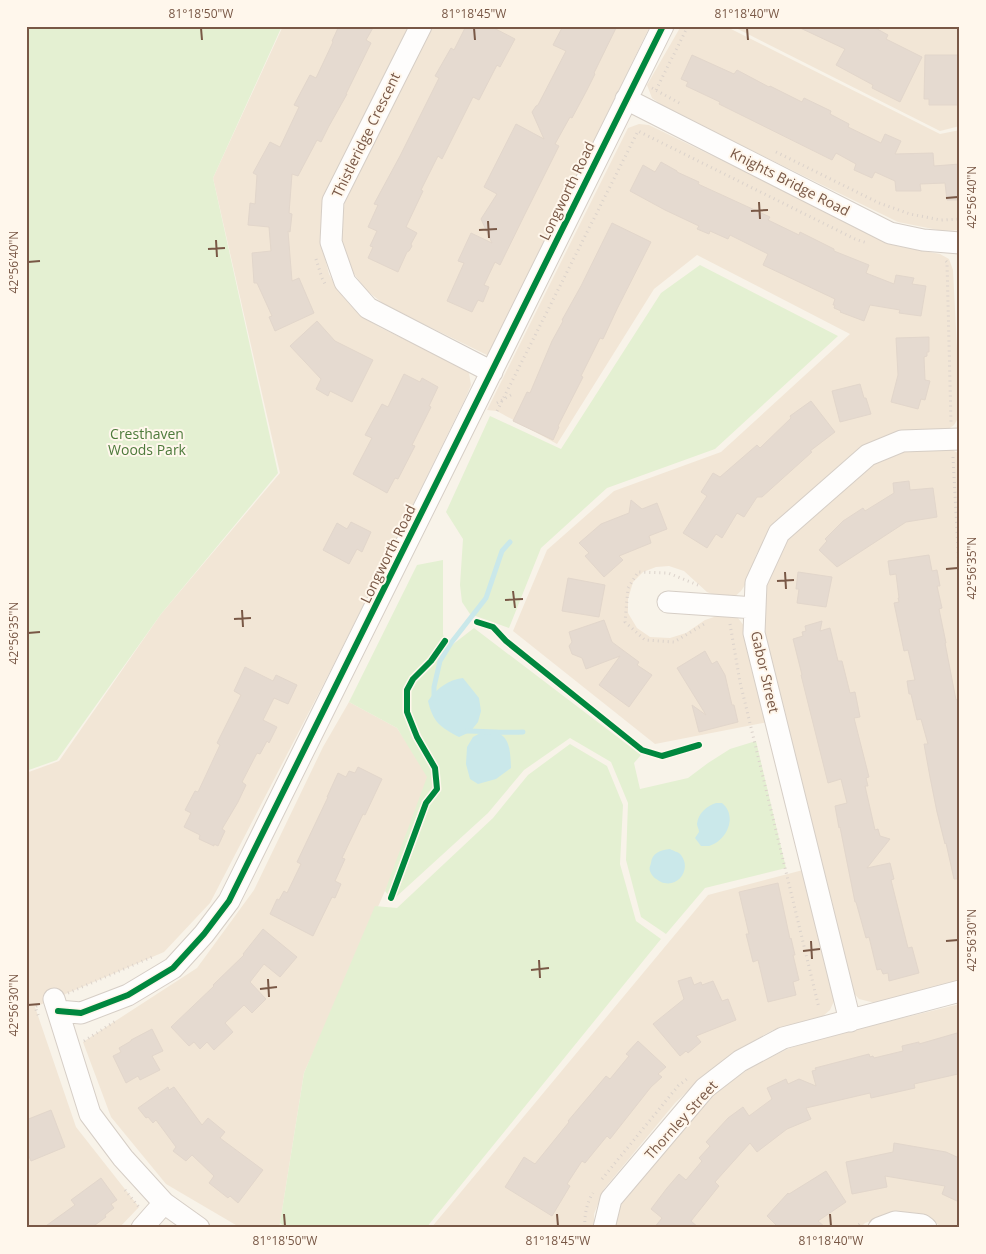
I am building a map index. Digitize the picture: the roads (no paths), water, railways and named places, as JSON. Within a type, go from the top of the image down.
[{"type":"street","name":"Thistleridge Crescent","points":[[420,26],[333,201],[331,242],[345,282],[368,308],[492,372]]},
{"type":"street","name":"Longworth Road","points":[[164,1203],[123,1158],[90,1114],[56,1005],[81,1013],[128,994],[173,968],[204,934],[229,900],[663,26]]},
{"type":"street","name":"Knights Bridge Road","points":[[626,99],[890,233],[923,240],[960,243]]},
{"type":"street","name":"Gabor Street","points":[[850,1020],[754,633],[756,583],[779,533],[868,455],[902,441],[956,439]]},
{"type":"street","points":[[668,602],[755,608]]},
{"type":"street","name":"Thornley Street","points":[[604,1228],[610,1198],[705,1088],[740,1061],[784,1038],[960,991]]},
{"type":"street","points":[[142,1228],[164,1203],[199,1228]]},
{"type":"street","points":[[880,1228],[895,1222],[922,1225],[926,1228]]},
{"type":"water","points":[[463,678],[479,698],[481,711],[478,722],[470,732],[459,737],[438,723],[432,714],[428,701],[443,685]]},
{"type":"water","points":[[484,731],[499,734],[507,741],[511,768],[496,779],[478,784],[470,779],[466,764],[467,747],[473,737]]},
{"type":"water","points":[[722,803],[727,808],[730,821],[728,828],[721,839],[715,843],[709,846],[701,846],[695,838],[699,832],[697,824],[699,816],[709,806]]},
{"type":"water","points":[[670,849],[681,855],[684,860],[684,872],[673,883],[661,882],[654,878],[651,873],[652,860],[655,854]]},
{"type":"waterway","points":[[434,699],[434,687],[440,661],[451,643],[486,598],[502,551],[510,542]]},
{"type":"waterway","points":[[467,731],[523,732]]},
{"type":"park label","name":"Cresthaven Woods Park","points":[[147,442]]}]
